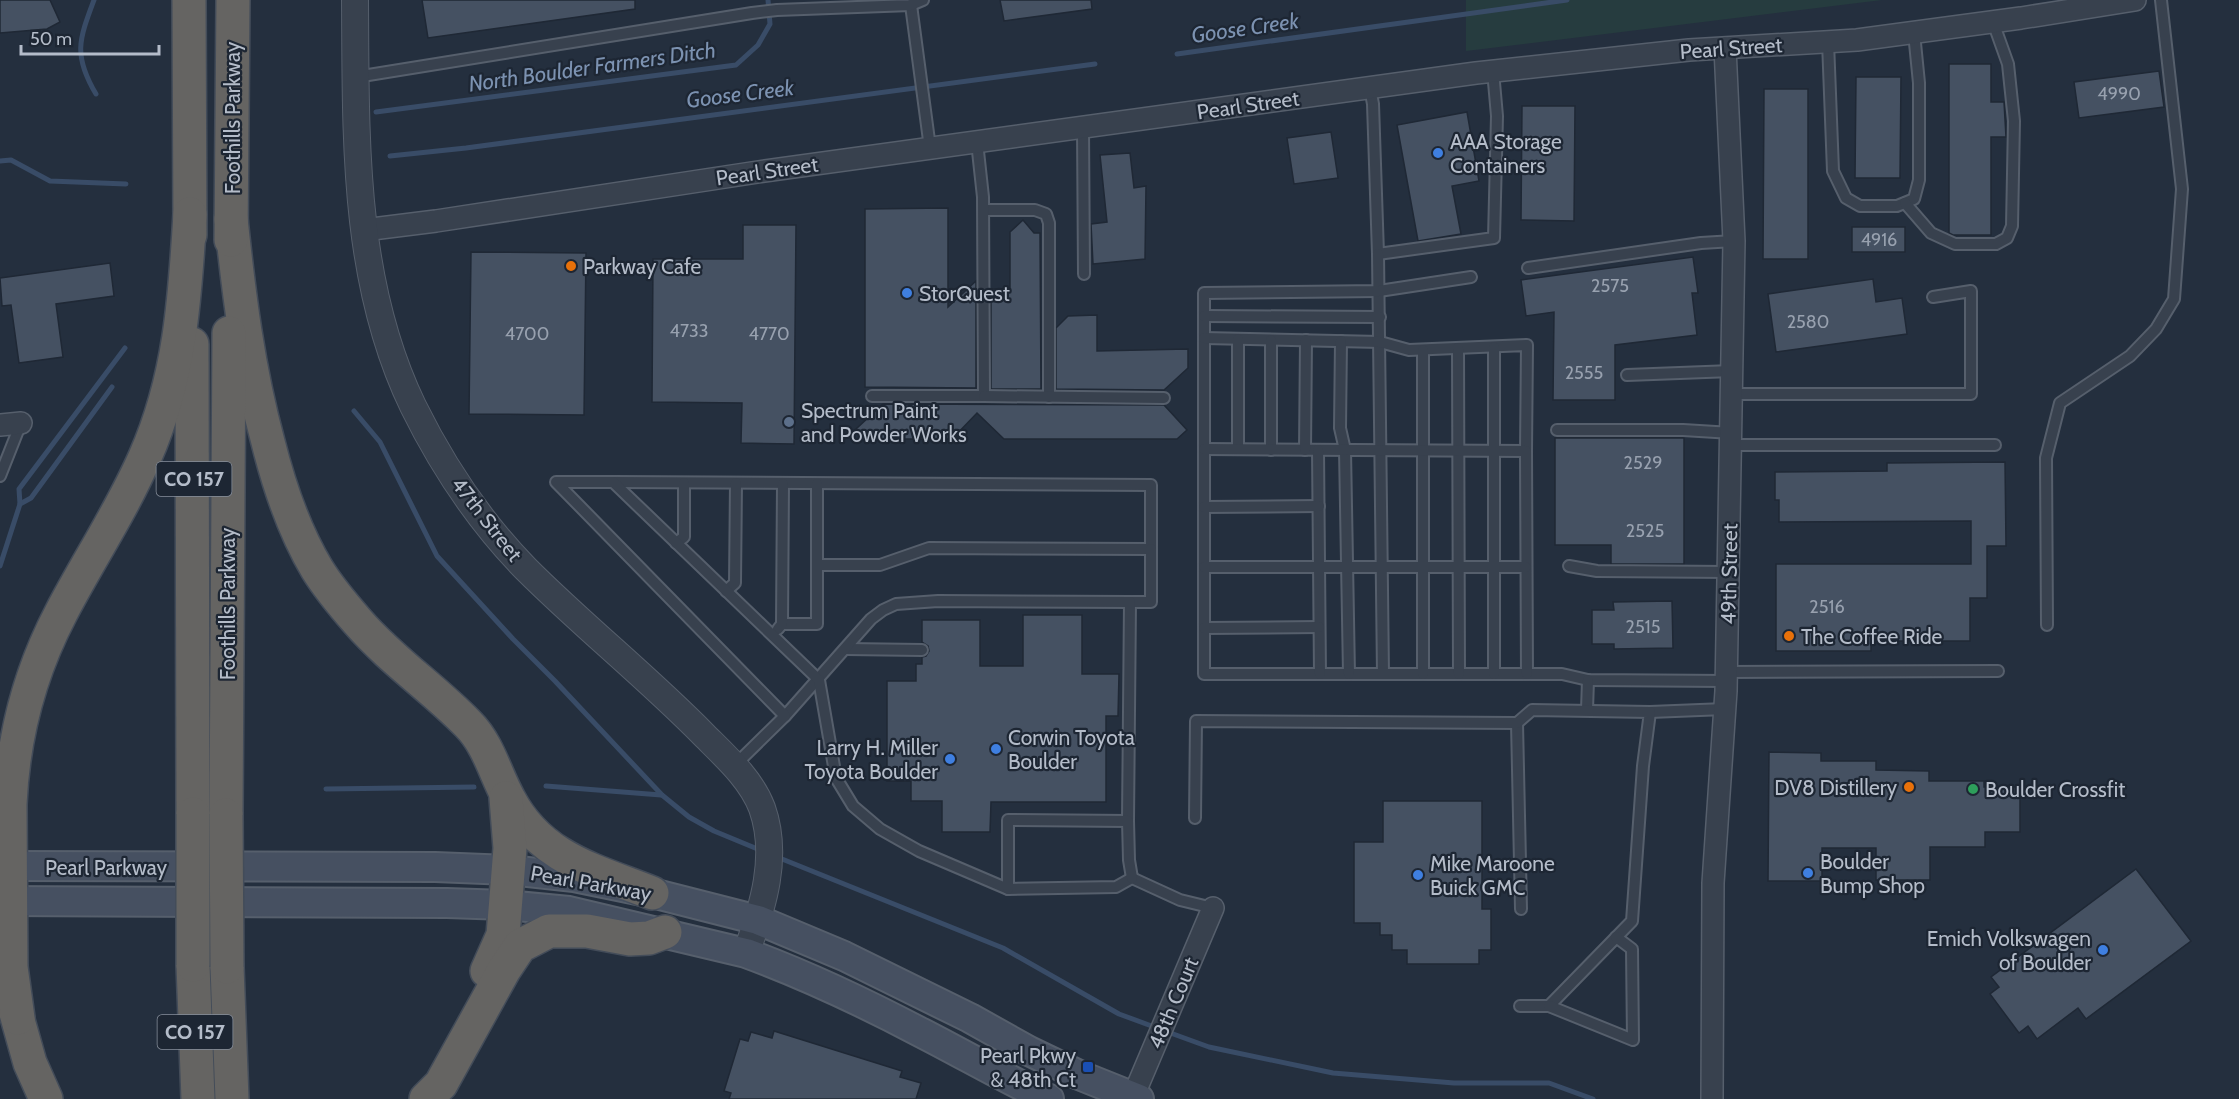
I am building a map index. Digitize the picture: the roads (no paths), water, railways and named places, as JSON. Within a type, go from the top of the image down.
[{"type":"highway","name":"Foothills Parkway","points":[[189,0],[194,445],[193,965],[198,1099]]},
{"type":"highway","name":"Foothills Parkway","points":[[232,0],[226,524],[227,967],[232,1099]]},
{"type":"highway","points":[[18,1018],[5,901],[5,790],[33,677],[60,614],[135,478],[162,411],[174,369],[184,304],[190,214]]},
{"type":"highway","points":[[231,219],[242,321],[251,376],[280,488],[302,542],[318,570],[357,621],[402,667],[468,724],[490,756],[506,793],[526,826],[546,846],[558,854],[652,893]]},
{"type":"highway","points":[[420,1099],[503,935],[510,835],[506,793]]},
{"type":"highway","points":[[426,1099],[441,1083],[504,969],[520,946],[549,931],[587,931],[630,939],[649,938],[665,932]]},
{"type":"highway","points":[[0,966],[18,1018],[30,1063],[46,1099]]},
{"type":"main road","name":"Pearl Parkway","points":[[5,866],[435,867],[509,870],[574,877],[652,893],[758,920],[844,956],[940,1003],[1039,1056],[1135,1098]]},
{"type":"main road","name":"Pearl Parkway","points":[[5,901],[323,901],[506,905],[568,911],[665,932],[746,953],[774,963],[858,1001],[1049,1099]]},
{"type":"street","name":"47th Street","points":[[355,0],[357,151],[364,230],[371,278],[386,334],[413,405],[464,493],[492,532],[527,570],[689,719],[750,786],[766,820],[768,872],[758,920],[746,953]]},
{"type":"street","name":"Pearl Street","points":[[364,230],[930,148],[1493,71],[1689,50],[1828,42],[1914,33],[2135,0]]},
{"type":"street","name":"49th Street","points":[[1712,1099],[1713,865],[1727,677],[1734,241],[1725,48]]},
{"type":"street","points":[[0,425],[21,423]]},
{"type":"street","name":"48th Court","points":[[1135,1098],[1152,1051],[1213,908]]},
{"type":"lane","points":[[356,77],[777,10],[859,3],[911,4],[923,0]]},
{"type":"lane","points":[[2047,625],[2046,458],[2060,403],[2130,356],[2156,329],[2174,299],[2182,189],[2161,0]]},
{"type":"lane","points":[[911,4],[930,148]]},
{"type":"lane","points":[[1905,203],[1930,233],[1955,244],[1996,244],[2007,238],[2012,225],[2014,121],[2008,64],[1993,22]]},
{"type":"lane","points":[[1828,42],[1833,171],[1846,198],[1860,206],[1897,206],[1914,199],[1919,180],[1918,83],[1914,33]]},
{"type":"lane","points":[[1378,254],[1494,238],[1497,116],[1493,71]]},
{"type":"lane","points":[[1370,88],[1380,317],[1383,675]]},
{"type":"lane","points":[[1083,128],[1084,274]]},
{"type":"lane","points":[[976,142],[984,210],[984,396]]},
{"type":"lane","points":[[984,210],[1035,210],[1046,214],[1049,223],[1049,397]]},
{"type":"lane","points":[[1528,268],[1701,243],[1734,241]]},
{"type":"lane","points":[[1471,278],[1379,291],[1204,293],[1204,674],[1563,674],[1588,680],[1998,671]]},
{"type":"lane","points":[[1732,394],[1971,394],[1971,291],[1933,297]]},
{"type":"lane","points":[[1204,316],[1380,317]]},
{"type":"lane","points":[[1204,338],[1380,342],[1409,350],[1527,345],[1527,675]]},
{"type":"lane","points":[[1238,339],[1238,449]]},
{"type":"lane","points":[[1271,340],[1271,450]]},
{"type":"lane","points":[[1305,450],[1306,340]]},
{"type":"lane","points":[[1341,341],[1340,428],[1345,450],[1349,675]]},
{"type":"lane","points":[[1494,347],[1494,675]]},
{"type":"lane","points":[[1458,348],[1459,675]]},
{"type":"lane","points":[[1423,350],[1423,675]]},
{"type":"lane","points":[[1626,375],[1732,371]]},
{"type":"lane","points":[[872,396],[1164,398]]},
{"type":"lane","points":[[0,476],[21,423]]},
{"type":"lane","points":[[1557,430],[1731,439],[1995,445]]},
{"type":"lane","points":[[1204,449],[1526,451]]},
{"type":"lane","points":[[1318,450],[1320,675]]},
{"type":"lane","points":[[734,766],[785,716],[819,680],[871,620],[883,610],[896,604],[938,601],[1151,602],[1151,485],[556,482],[785,716]]},
{"type":"lane","points":[[613,482],[819,680],[836,778],[853,806],[880,829],[919,852],[1008,889],[1116,887],[1132,878]]},
{"type":"lane","points":[[676,543],[684,537],[684,483]]},
{"type":"lane","points":[[726,591],[735,583],[736,483]]},
{"type":"lane","points":[[772,635],[782,624],[783,484]]},
{"type":"lane","points":[[782,624],[817,624],[817,484]]},
{"type":"lane","points":[[1204,507],[1319,506]]},
{"type":"lane","points":[[817,565],[880,565],[929,548],[1151,549]]},
{"type":"lane","points":[[1569,566],[1597,571],[1729,572]]},
{"type":"lane","points":[[1204,567],[1526,567]]},
{"type":"lane","points":[[1130,602],[1128,821],[1132,878]]},
{"type":"lane","points":[[1204,628],[1319,627]]},
{"type":"lane","points":[[846,649],[921,650]]},
{"type":"lane","points":[[1587,710],[1588,680]]},
{"type":"lane","points":[[1195,818],[1196,721],[1517,723],[1532,710],[1650,712],[1725,709]]},
{"type":"lane","points":[[1549,1006],[1632,921],[1643,766],[1650,712]]},
{"type":"lane","points":[[1517,723],[1521,909]]},
{"type":"lane","points":[[1008,889],[1008,820],[1128,821]]},
{"type":"lane","points":[[1132,878],[1180,900],[1213,908]]},
{"type":"lane","points":[[1520,1006],[1549,1006],[1633,1040],[1632,949],[1616,937]]},
{"type":"waterway","points":[[94,0],[82,37],[81,58],[96,94]]},
{"type":"waterway","name":"North Boulder Farmers Ditch","points":[[376,112],[736,65],[758,45],[770,24],[768,0]]},
{"type":"waterway","name":"Goose Creek","points":[[1177,54],[1567,0]]},
{"type":"waterway","name":"Goose Creek","points":[[390,156],[466,148],[1095,64]]},
{"type":"waterway","name":"Goose Creek","points":[[0,161],[11,160],[50,181],[126,184]]},
{"type":"waterway","points":[[0,566],[20,504],[19,489],[125,348]]},
{"type":"waterway","points":[[20,504],[31,498],[112,387]]},
{"type":"waterway","points":[[354,411],[380,442],[437,556],[513,639],[662,795],[689,817],[714,831],[760,850]]},
{"type":"waterway","points":[[546,786],[661,795]]},
{"type":"waterway","points":[[326,789],[474,787]]},
{"type":"waterway","points":[[777,857],[1003,948],[1119,1014],[1157,1028]]},
{"type":"waterway","points":[[1165,1031],[1209,1047],[1333,1073],[1454,1083],[1549,1083],[1593,1099]]},
{"type":"place","name":"AAA Storage Containers","points":[[1438,153]]},
{"type":"place","name":"Parkway Cafe","points":[[571,266]]},
{"type":"place","name":"StorQuest","points":[[907,293]]},
{"type":"place","name":"Spectrum Paint and Powder Works","points":[[789,422]]},
{"type":"place","name":"The Coffee Ride","points":[[1789,636]]},
{"type":"place","name":"Corwin Toyota Boulder","points":[[996,749]]},
{"type":"place","name":"Larry H. Miller Toyota Boulder","points":[[950,759]]},
{"type":"place","name":"DV8 Distillery","points":[[1909,787]]},
{"type":"place","name":"Boulder Crossfit","points":[[1973,789]]},
{"type":"place","name":"Boulder Bump Shop","points":[[1808,873]]},
{"type":"place","name":"Mike Maroone Buick GMC","points":[[1418,875]]},
{"type":"place","name":"Emich Volkswagen of Boulder","points":[[2103,950]]},
{"type":"place","name":"Pearl Pkwy & 48th Ct","points":[[1088,1067]]}]
